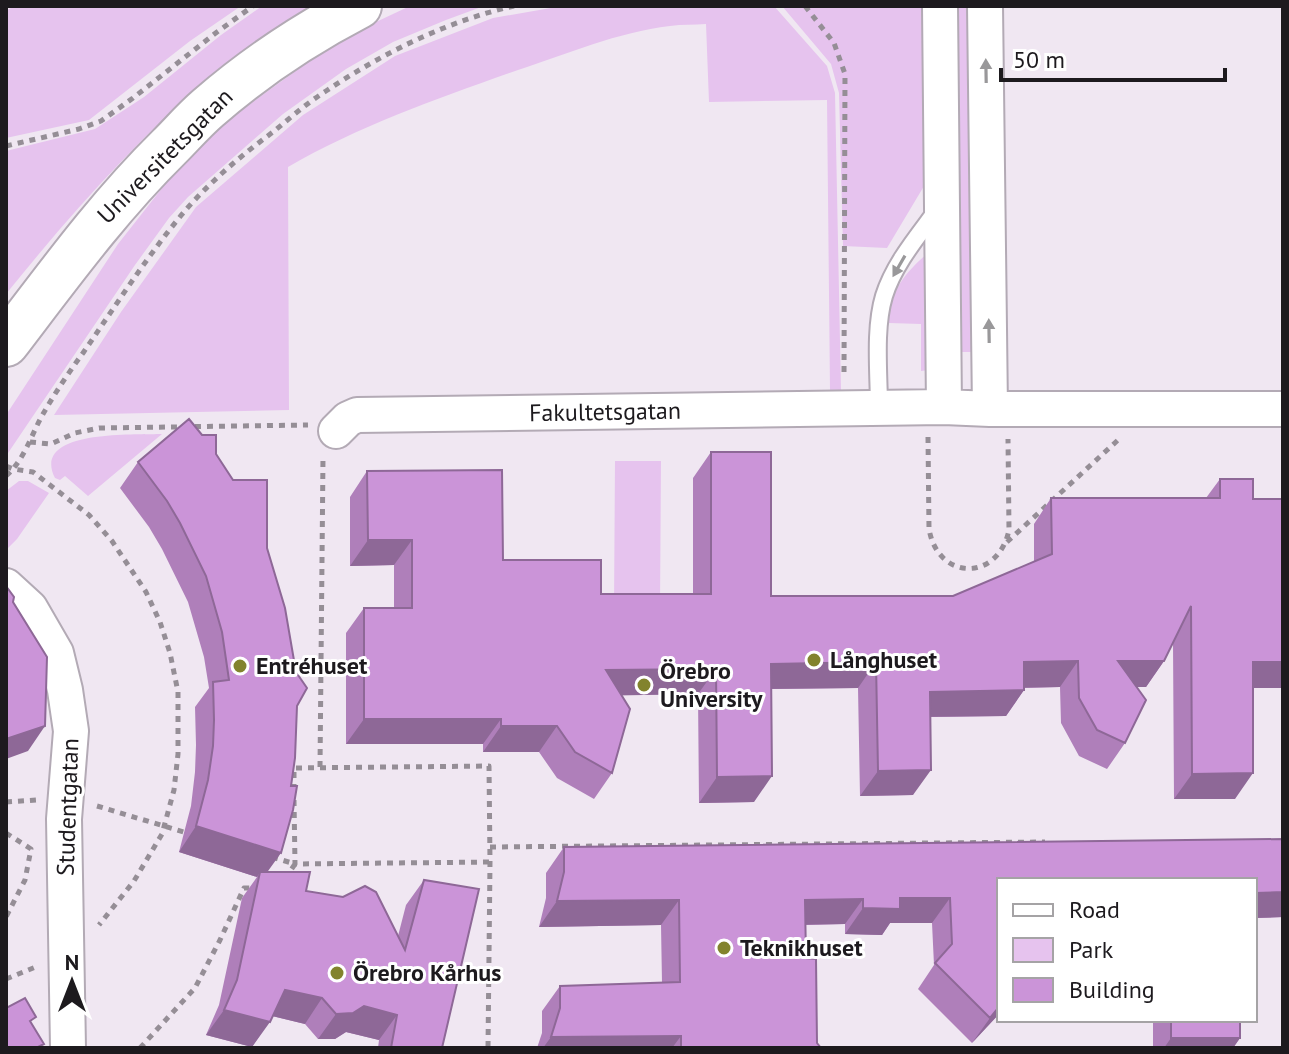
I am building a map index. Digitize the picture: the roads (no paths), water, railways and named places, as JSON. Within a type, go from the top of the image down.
[{"type":"street","name":"Universitetsgatan","points":[[6,344],[91,231],[205,110],[286,49],[359,6]]},
{"type":"street","points":[[935,408],[943,202],[940,6]]},
{"type":"street","points":[[985,6],[999,409]]},
{"type":"street","name":"Fakultetsgatan","points":[[330,430],[357,415],[935,408],[1283,409]]},
{"type":"street","name":"Studentgatan","points":[[6,586],[30,608],[56,653],[71,731],[65,797],[68,1048]]},
{"type":"lane","points":[[879,409],[879,318],[884,294],[897,266],[943,202]]},
{"type":"place","name":"Långhuset","points":[[814,660]]},
{"type":"place","name":"Entréhuset","points":[[240,666]]},
{"type":"place","name":"Örebro University","points":[[644,685]]},
{"type":"place","name":"Teknikhuset","points":[[724,948]]},
{"type":"place","name":"Örebro Kårhus","points":[[337,973]]}]
